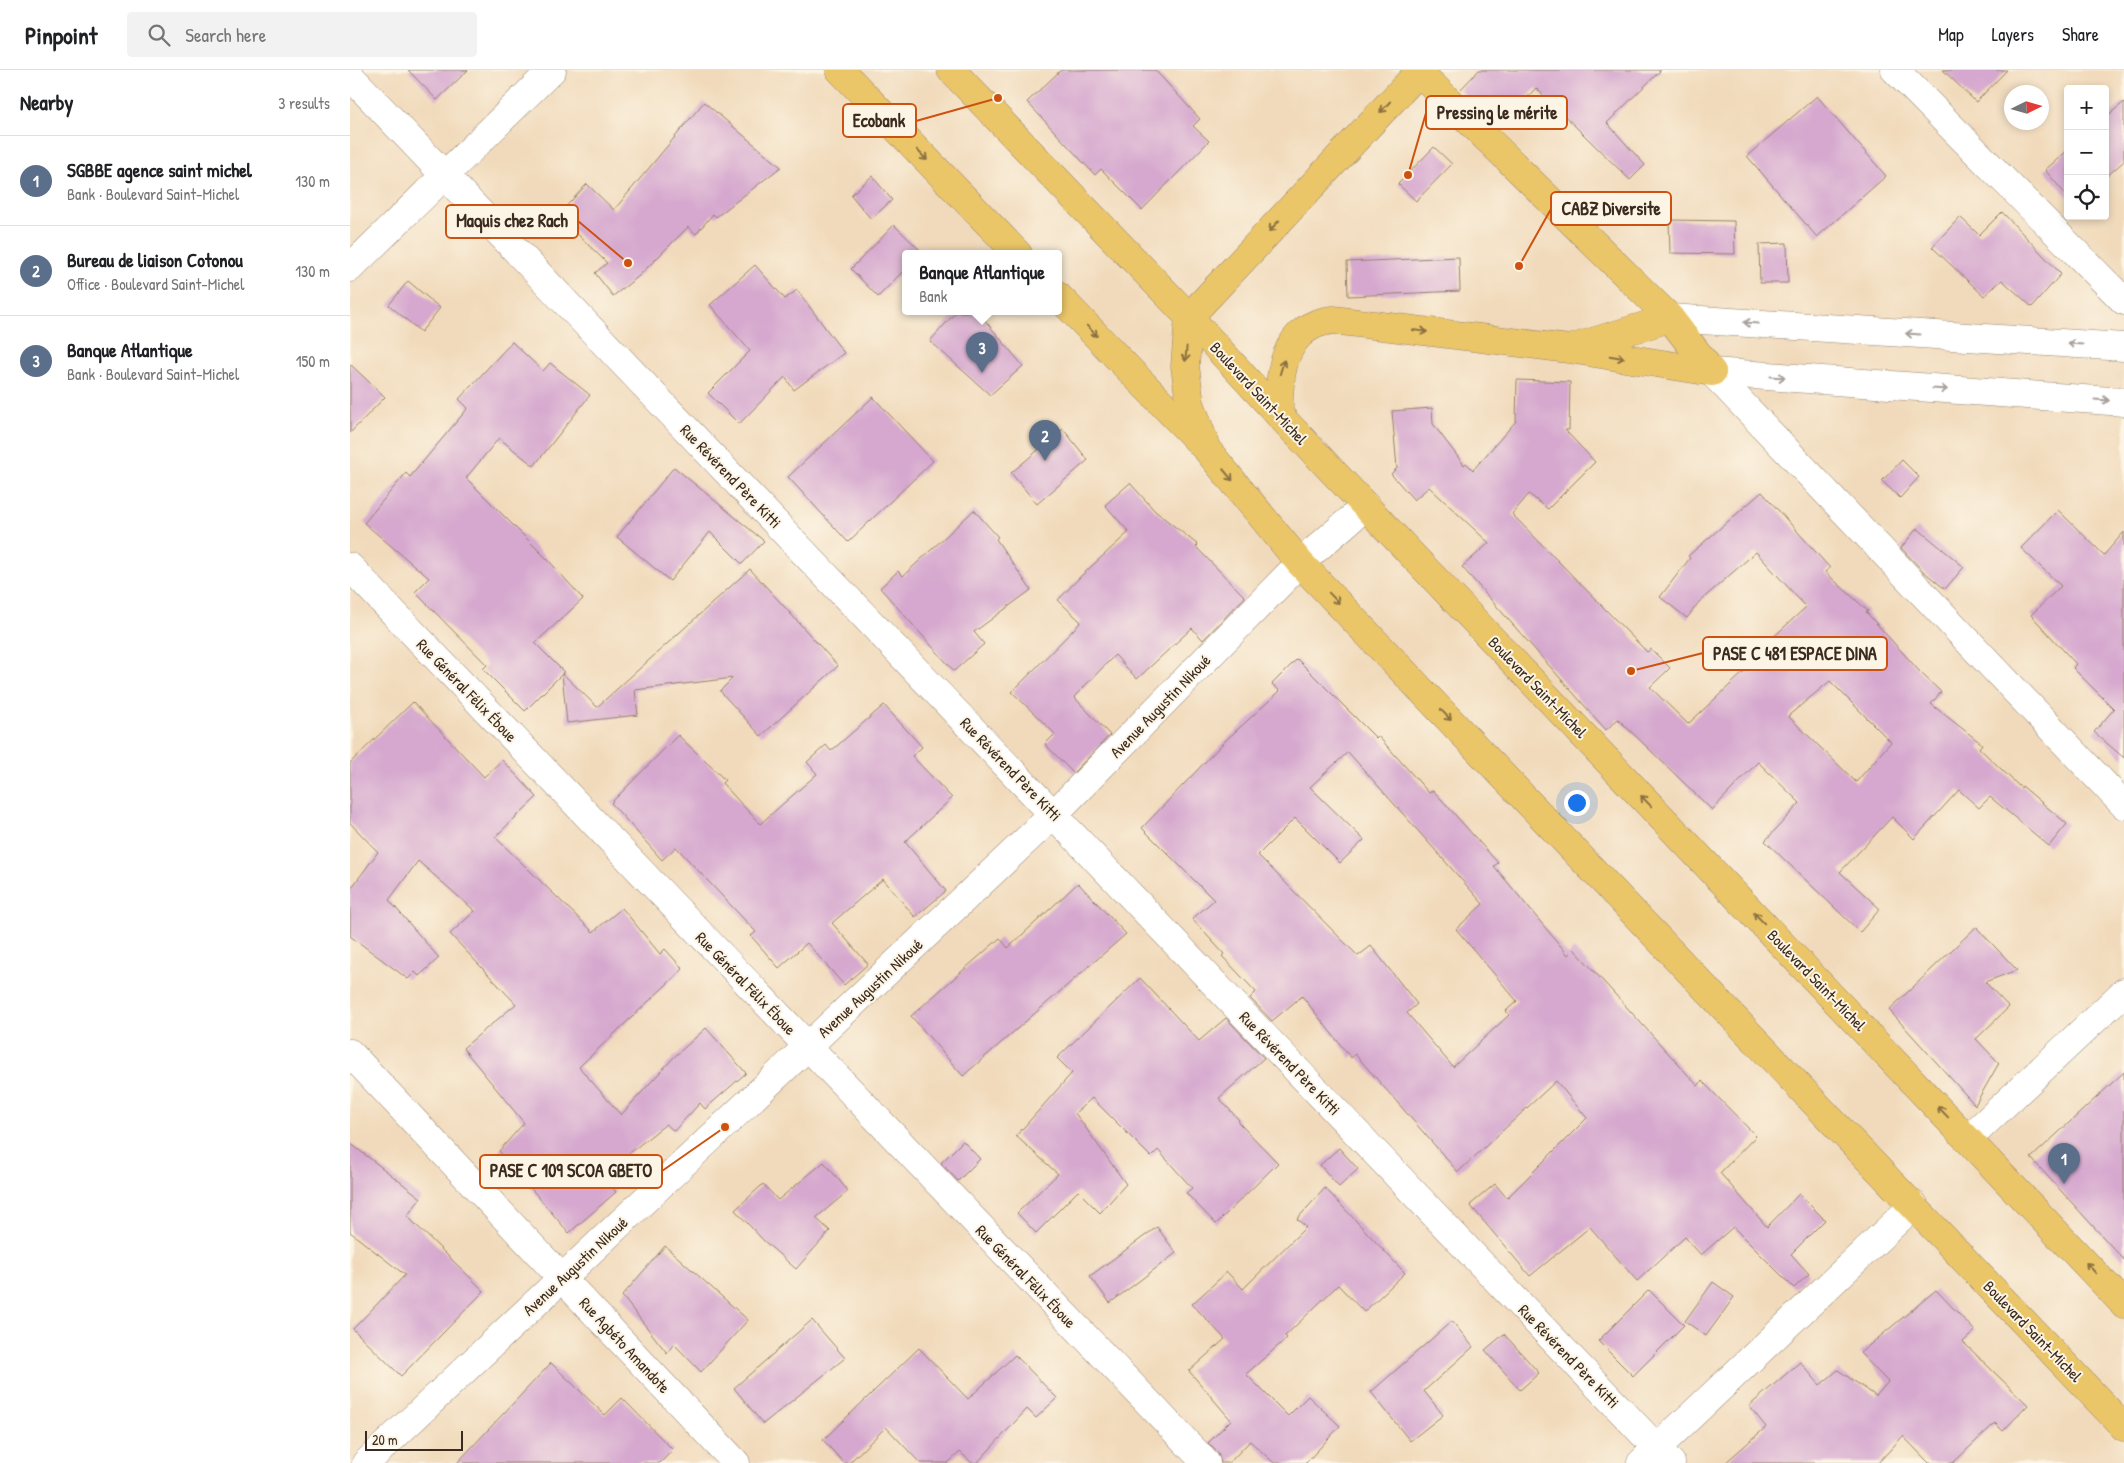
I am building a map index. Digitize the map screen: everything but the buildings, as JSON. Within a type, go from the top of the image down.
[{"type":"main road","points":[[840,70],[1014,250]]},
{"type":"main road","name":"Boulevard Saint-Michel","points":[[951,70],[1189,317],[1279,415],[1969,1138],[2124,1304]]},
{"type":"main road","points":[[1208,451],[1190,402],[1185,366],[1189,317],[1419,71],[1670,318],[1712,372]]},
{"type":"main road","name":"Boulevard Saint-Michel","points":[[1062,300],[1208,451],[1300,562],[2124,1426]]},
{"type":"main road","points":[[1569,349],[1670,318]]},
{"type":"main road","points":[[1279,415],[1281,369],[1291,346],[1308,327],[1319,321],[1333,320],[1569,349],[1712,372]]},
{"type":"street","points":[[350,268],[552,70]]},
{"type":"street","points":[[1895,70],[2124,301]]},
{"type":"street","name":"Rue Révérend Père Kitti","points":[[350,76],[1054,814],[1656,1458]]},
{"type":"street","points":[[1670,318],[2124,347]]},
{"type":"street","points":[[1712,372],[2124,402]]},
{"type":"street","points":[[1712,372],[2124,805]]},
{"type":"street","name":"Avenue Augustin Nikoué","points":[[366,1463],[1054,814],[1300,562],[1366,506]]},
{"type":"street","name":"Rue Général Félix Éboue","points":[[350,567],[1206,1463]]},
{"type":"street","points":[[1969,1138],[2124,992]]},
{"type":"street","name":"Rue Agbéto Amandote","points":[[350,1053],[736,1463]]},
{"type":"street","points":[[1656,1458],[1914,1205]]},
{"type":"place","name":"Ecobank","points":[[998,98]]},
{"type":"place","name":"Pressing le mérite","points":[[1408,175]]},
{"type":"place","name":"Maquis chez Rach","points":[[628,263]]},
{"type":"place","name":"CABZ Diversite","points":[[1519,266]]},
{"type":"place","name":"Banque Atlantique","points":[[982,373]]},
{"type":"place","name":"Bureau de liaison Cotonou","points":[[1045,461]]},
{"type":"place","name":"PASE C 481 ESPACE DINA","points":[[1631,671]]},
{"type":"place","name":"PASE C 109 SCOA GBETO","points":[[725,1127]]},
{"type":"place","name":"SGBBE agence saint michel","points":[[2064,1184]]}]
